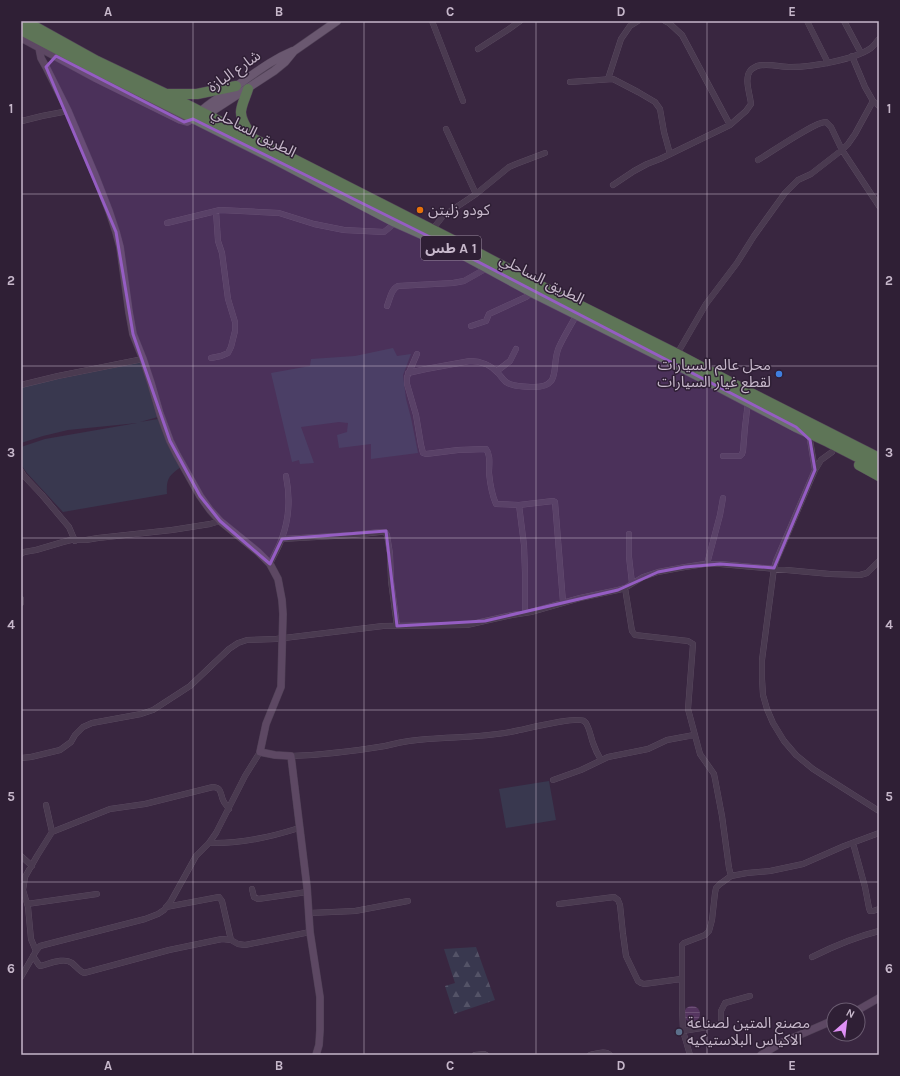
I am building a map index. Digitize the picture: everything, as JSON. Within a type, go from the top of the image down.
[{"type":"highway","name":"الطريق الساحلي","points":[[25,21],[98,61],[164,93],[201,117],[395,222],[478,257],[487,268],[535,288],[677,354],[878,457]]},
{"type":"highway","name":"الطريق الساحلي","points":[[21,30],[93,68],[254,140],[432,230],[535,288],[577,314],[879,468]]},
{"type":"highway","points":[[164,93],[197,94],[236,86]]},
{"type":"highway","points":[[248,89],[241,109],[241,115],[254,140]]},
{"type":"highway","points":[[796,427],[801,434],[810,440],[879,476]]},
{"type":"main road","name":"شارع البازة","points":[[201,117],[236,86],[270,62],[294,51],[337,21]]},
{"type":"main road","name":"شارع البازة","points":[[201,117],[248,89],[274,71],[285,62],[294,51]]},
{"type":"street","points":[[432,21],[463,101]]},
{"type":"street","points":[[478,49],[520,21]]},
{"type":"street","points":[[608,79],[621,39],[630,26],[638,21]]},
{"type":"street","points":[[664,21],[669,23],[682,35],[730,125]]},
{"type":"street","points":[[807,21],[828,63]]},
{"type":"street","points":[[844,21],[861,53]]},
{"type":"street","points":[[21,38],[184,122],[201,117]]},
{"type":"street","points":[[613,185],[634,171],[730,125],[752,104],[747,78],[750,70],[756,66],[766,65],[792,67],[828,63],[861,53],[870,48],[879,39]]},
{"type":"street","points":[[21,977],[34,953],[40,946],[145,919],[158,914],[171,901],[196,856],[209,843],[216,833],[245,776],[260,752],[266,724],[281,687],[283,614],[278,579],[270,564],[258,552],[220,521],[210,510],[176,455],[160,414],[144,359],[133,334],[121,254],[116,232],[104,196],[68,111],[41,58],[39,48]]},
{"type":"street","points":[[46,67],[56,56]]},
{"type":"street","points":[[852,56],[873,101],[879,106]]},
{"type":"street","points":[[570,82],[608,79],[617,81],[655,102],[660,109],[670,154]]},
{"type":"street","points":[[677,354],[706,304],[737,263],[754,236],[785,193],[798,180],[811,174],[848,144],[873,101]]},
{"type":"street","points":[[21,120],[68,111]]},
{"type":"street","points":[[758,160],[805,131],[823,121],[826,122],[831,127],[842,150],[877,198],[879,206]]},
{"type":"street","points":[[446,129],[476,194]]},
{"type":"street","points":[[432,230],[443,216],[476,194],[509,168],[545,153]]},
{"type":"street","points":[[167,223],[216,211],[240,210],[280,213],[314,224],[344,230],[384,232],[395,222]]},
{"type":"street","points":[[211,358],[221,356],[228,352],[231,348],[235,331],[235,322],[228,299],[222,253],[218,241],[216,211]]},
{"type":"street","points":[[388,306],[395,287],[464,281],[487,268]]},
{"type":"street","points":[[472,326],[486,321],[488,314],[526,297],[535,288]]},
{"type":"street","points":[[408,374],[426,369],[476,361],[485,364],[497,372],[501,378],[512,385],[533,387],[544,386],[550,382],[554,376],[559,348],[577,314]]},
{"type":"street","points":[[497,372],[510,361],[516,349]]},
{"type":"street","points":[[417,354],[408,374],[407,384],[416,414],[420,446],[423,453],[426,454],[486,448],[489,453],[490,474],[496,504],[519,505],[555,502],[563,602]]},
{"type":"street","points":[[21,384],[144,359]]},
{"type":"street","points":[[723,456],[740,456],[742,454],[748,402]]},
{"type":"street","points":[[810,440],[815,470]]},
{"type":"street","points":[[832,452],[821,460],[815,470],[774,568],[762,660],[763,695],[773,724],[784,741],[796,755],[813,769],[879,811]]},
{"type":"street","points":[[21,472],[69,527],[76,541]]},
{"type":"street","points":[[270,564],[282,539],[286,521],[289,499],[286,476]]},
{"type":"street","points":[[707,564],[723,498]]},
{"type":"street","points":[[519,505],[524,545],[525,613]]},
{"type":"street","points":[[21,554],[71,540],[76,541],[172,530],[220,521]]},
{"type":"street","points":[[282,539],[385,532],[387,534],[390,554],[391,580],[397,626]]},
{"type":"street","points":[[629,534],[629,557],[632,583]]},
{"type":"street","points":[[21,758],[60,750],[70,742],[83,727],[92,723],[141,714],[153,710],[190,686],[229,649],[238,643],[247,640],[269,640],[383,626],[467,624],[525,613],[561,604],[563,602],[624,588],[643,577],[685,566],[720,564],[803,572],[860,575],[867,573],[879,561]]},
{"type":"street","points":[[624,588],[632,631],[635,635],[688,641],[693,644],[688,709],[700,754],[716,779],[729,868],[732,876]]},
{"type":"street","points":[[260,752],[291,756],[345,752],[415,740],[492,735],[547,724],[581,720],[585,721],[587,724],[593,744],[601,760]]},
{"type":"street","points":[[553,780],[581,770],[608,757],[648,749],[668,740],[694,735]]},
{"type":"street","points":[[291,756],[307,892],[310,932],[320,997],[319,1045],[316,1055]]},
{"type":"street","points":[[229,809],[223,800],[220,791],[213,787],[145,804],[110,809],[52,832],[25,877],[23,890],[27,904],[31,939],[34,953],[39,965],[65,960],[70,961],[84,973],[196,944],[222,939],[231,940],[238,944],[245,945],[310,932]]},
{"type":"street","points":[[46,805],[52,832]]},
{"type":"street","points":[[209,843],[223,844],[259,839],[299,828]]},
{"type":"street","points":[[690,1055],[683,1030],[681,979],[683,943],[705,935],[709,931],[716,888],[732,876],[770,871],[803,864],[879,833]]},
{"type":"street","points":[[853,843],[870,911],[879,909]]},
{"type":"street","points":[[21,856],[32,866]]},
{"type":"street","points":[[252,889],[256,899],[307,892]]},
{"type":"street","points":[[27,904],[97,894]]},
{"type":"street","points":[[166,907],[217,896],[219,897],[222,901],[231,940]]},
{"type":"street","points":[[559,904],[614,897],[618,900],[620,905],[622,934],[626,956],[638,981],[644,984],[681,979]]},
{"type":"street","points":[[309,913],[355,911],[408,901]]},
{"type":"street","points":[[812,958],[849,940],[879,931]]},
{"type":"street","points":[[683,1030],[720,1025],[721,1011],[725,1003],[750,996]]},
{"type":"street","points":[[866,1005],[879,998]]},
{"type":"street","points":[[761,1055],[781,1043],[826,1023]]},
{"type":"street","points":[[590,1055],[604,1052],[607,1052],[610,1055]]},
{"type":"street","points":[[475,1055],[486,1055]]},
{"type":"highlighted area","points":[[56,56],[184,122],[193,119],[440,242],[796,427],[810,440],[815,470],[774,568],[720,564],[685,567],[658,572],[618,590],[485,621],[397,626],[386,531],[282,539],[270,564],[220,521],[200,496],[170,441],[133,334],[116,232],[46,67]]},
{"type":"green space","points":[[393,348],[397,356],[411,354],[403,375],[406,399],[418,453],[371,459],[371,444],[339,448],[337,435],[347,432],[348,423],[339,422],[301,427],[314,463],[300,464],[299,460],[292,462],[271,373],[310,366],[311,359],[355,356]]},
{"type":"green space","points":[[142,362],[158,417],[140,422],[158,419],[181,467],[169,478],[167,494],[63,512],[21,465],[21,447],[45,439],[137,423],[68,430],[21,443],[21,388]]},
{"type":"green space","points":[[549,781],[556,820],[506,828],[499,789]]},
{"type":"green space","points":[[476,947],[495,1000],[454,1014],[445,986],[455,983],[444,949]]},
{"type":"shaded area","points":[[689,1006],[695,1006],[700,1011],[698,1020],[695,1022],[689,1022],[684,1017],[684,1011]]},
{"type":"place","name":"كودو زليتن","points":[[420,210]]},
{"type":"place","name":"محل عالم السيارات لقطع غيار السيارات","points":[[779,374]]},
{"type":"place","name":"مصنع المتين لصناعة الاكياس البلاستيكيه","points":[[679,1032]]}]
